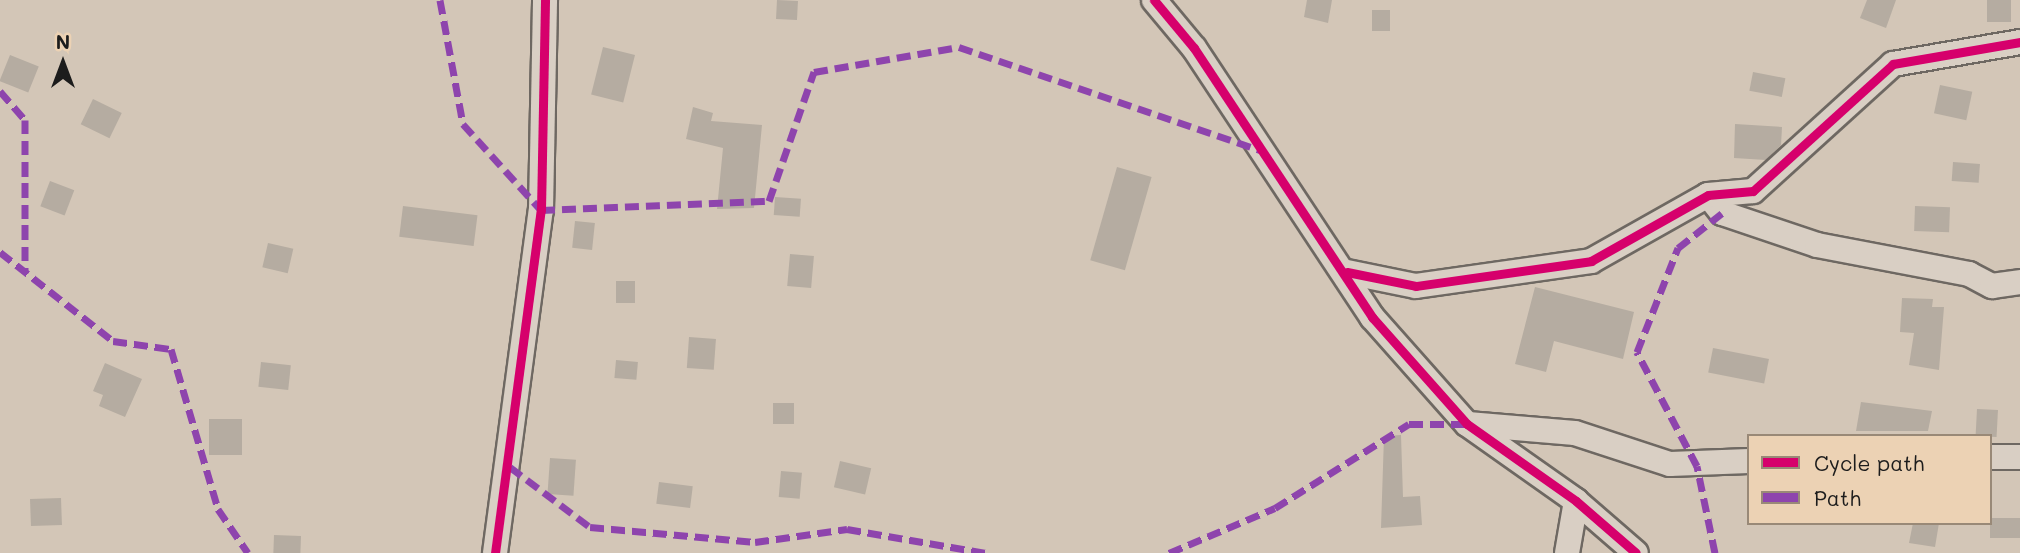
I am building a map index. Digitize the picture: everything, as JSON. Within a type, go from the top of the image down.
[{"type":"street","points":[[495,553],[541,210],[545,0]]},
{"type":"street","points":[[1154,0],[1194,48],[1347,272],[1372,317],[1467,424],[1576,501],[1636,553]]},
{"type":"street","points":[[1347,272],[1416,286],[1591,261],[1708,195],[1753,191],[1893,64],[2020,42]]},
{"type":"street","points":[[1708,195],[1722,213],[1816,244],[1969,274],[1993,286],[2020,282]]},
{"type":"street","points":[[1467,424],[1575,433],[1670,464],[1747,461]]},
{"type":"street","points":[[1992,457],[2020,457]]},
{"type":"street","points":[[1567,553],[1576,501]]},
{"type":"building","points":[[777,0],[798,1],[797,20],[776,19]]},
{"type":"building","points":[[1307,0],[1332,0],[1328,23],[1304,17]]},
{"type":"building","points":[[1867,0],[1896,0],[1886,28],[1860,18]]},
{"type":"building","points":[[1987,0],[2011,0],[2011,22],[1987,22]]},
{"type":"building","points":[[1372,10],[1390,10],[1390,31],[1372,31]]},
{"type":"building","points":[[603,47],[635,55],[623,103],[591,95]]},
{"type":"building","points":[[10,55],[39,67],[28,93],[0,81]]},
{"type":"building","points":[[1753,72],[1785,78],[1782,97],[1749,91]]},
{"type":"building","points":[[1940,85],[1972,92],[1966,120],[1934,113]]},
{"type":"building","points":[[93,99],[122,113],[109,138],[81,124]]},
{"type":"building","points":[[693,107],[713,113],[711,121],[762,125],[754,208],[717,209],[723,148],[686,139]]},
{"type":"building","points":[[1735,124],[1782,127],[1781,145],[1766,160],[1734,158]]},
{"type":"building","points":[[1953,162],[1980,164],[1979,183],[1952,181]]},
{"type":"building","points":[[1117,167],[1152,177],[1125,270],[1090,260]]},
{"type":"building","points":[[50,181],[74,190],[65,216],[40,206]]},
{"type":"building","points":[[775,197],[801,199],[800,217],[774,215]]},
{"type":"building","points":[[403,206],[477,215],[474,246],[399,237]]},
{"type":"building","points":[[1915,206],[1950,207],[1949,232],[1914,231]]},
{"type":"building","points":[[575,221],[595,223],[592,250],[572,248]]},
{"type":"building","points":[[268,243],[293,249],[288,273],[262,267]]},
{"type":"building","points":[[790,254],[814,256],[811,288],[787,286]]},
{"type":"building","points":[[616,281],[635,281],[635,303],[616,303]]},
{"type":"building","points":[[1535,287],[1634,312],[1623,359],[1554,341],[1546,372],[1515,364]]},
{"type":"building","points":[[1902,298],[1933,299],[1932,307],[1944,307],[1939,370],[1909,365],[1914,333],[1900,332]]},
{"type":"building","points":[[689,337],[716,339],[714,370],[687,368]]},
{"type":"building","points":[[1713,348],[1769,359],[1764,383],[1708,373]]},
{"type":"building","points":[[616,360],[638,362],[636,380],[614,378]]},
{"type":"building","points":[[261,362],[291,365],[288,390],[258,387]]},
{"type":"building","points":[[105,363],[142,379],[125,417],[99,406],[103,395],[93,391]]},
{"type":"building","points":[[1861,402],[1932,411],[1928,431],[1856,431]]},
{"type":"building","points":[[773,403],[794,403],[794,424],[773,424]]},
{"type":"building","points":[[1977,409],[1998,410],[1997,437],[1992,437],[1992,434],[1976,434]]},
{"type":"building","points":[[209,419],[242,419],[242,455],[209,455]]},
{"type":"building","points":[[1401,435],[1403,497],[1420,496],[1422,525],[1381,528],[1384,436]]},
{"type":"building","points":[[550,458],[576,460],[573,496],[547,494]]},
{"type":"building","points":[[840,461],[871,468],[865,495],[834,487]]},
{"type":"building","points":[[781,471],[802,473],[800,499],[779,497]]},
{"type":"building","points":[[659,482],[693,486],[690,508],[656,504]]},
{"type":"building","points":[[61,498],[62,525],[31,526],[30,499]]},
{"type":"building","points":[[1992,518],[2020,518],[2020,538],[1990,538]]},
{"type":"building","points":[[1913,525],[1939,525],[1935,547],[1909,543]]},
{"type":"building","points":[[274,535],[301,536],[300,553],[273,553]]},
{"type":"marked path","points":[[440,0],[463,124],[541,210],[769,201],[814,72],[959,47],[1260,150]]},
{"type":"marked path","points":[[0,91],[25,120],[25,273]]},
{"type":"marked path","points":[[1715,553],[1697,466],[1637,352],[1678,248],[1722,213]]},
{"type":"marked path","points":[[0,252],[113,341],[171,349],[218,509],[248,553]]},
{"type":"marked path","points":[[1169,553],[1275,508],[1409,424],[1467,424]]},
{"type":"marked path","points":[[510,467],[590,527],[755,542],[847,529],[986,553]]},
{"type":"cycle path","points":[[495,553],[541,210],[545,0]]},
{"type":"cycle path","points":[[1154,0],[1194,48],[1372,317],[1467,424],[1576,501],[1636,553]]},
{"type":"cycle path","points":[[1347,272],[1416,286],[1591,261],[1708,195],[1753,191],[1893,64],[2020,42]]}]
